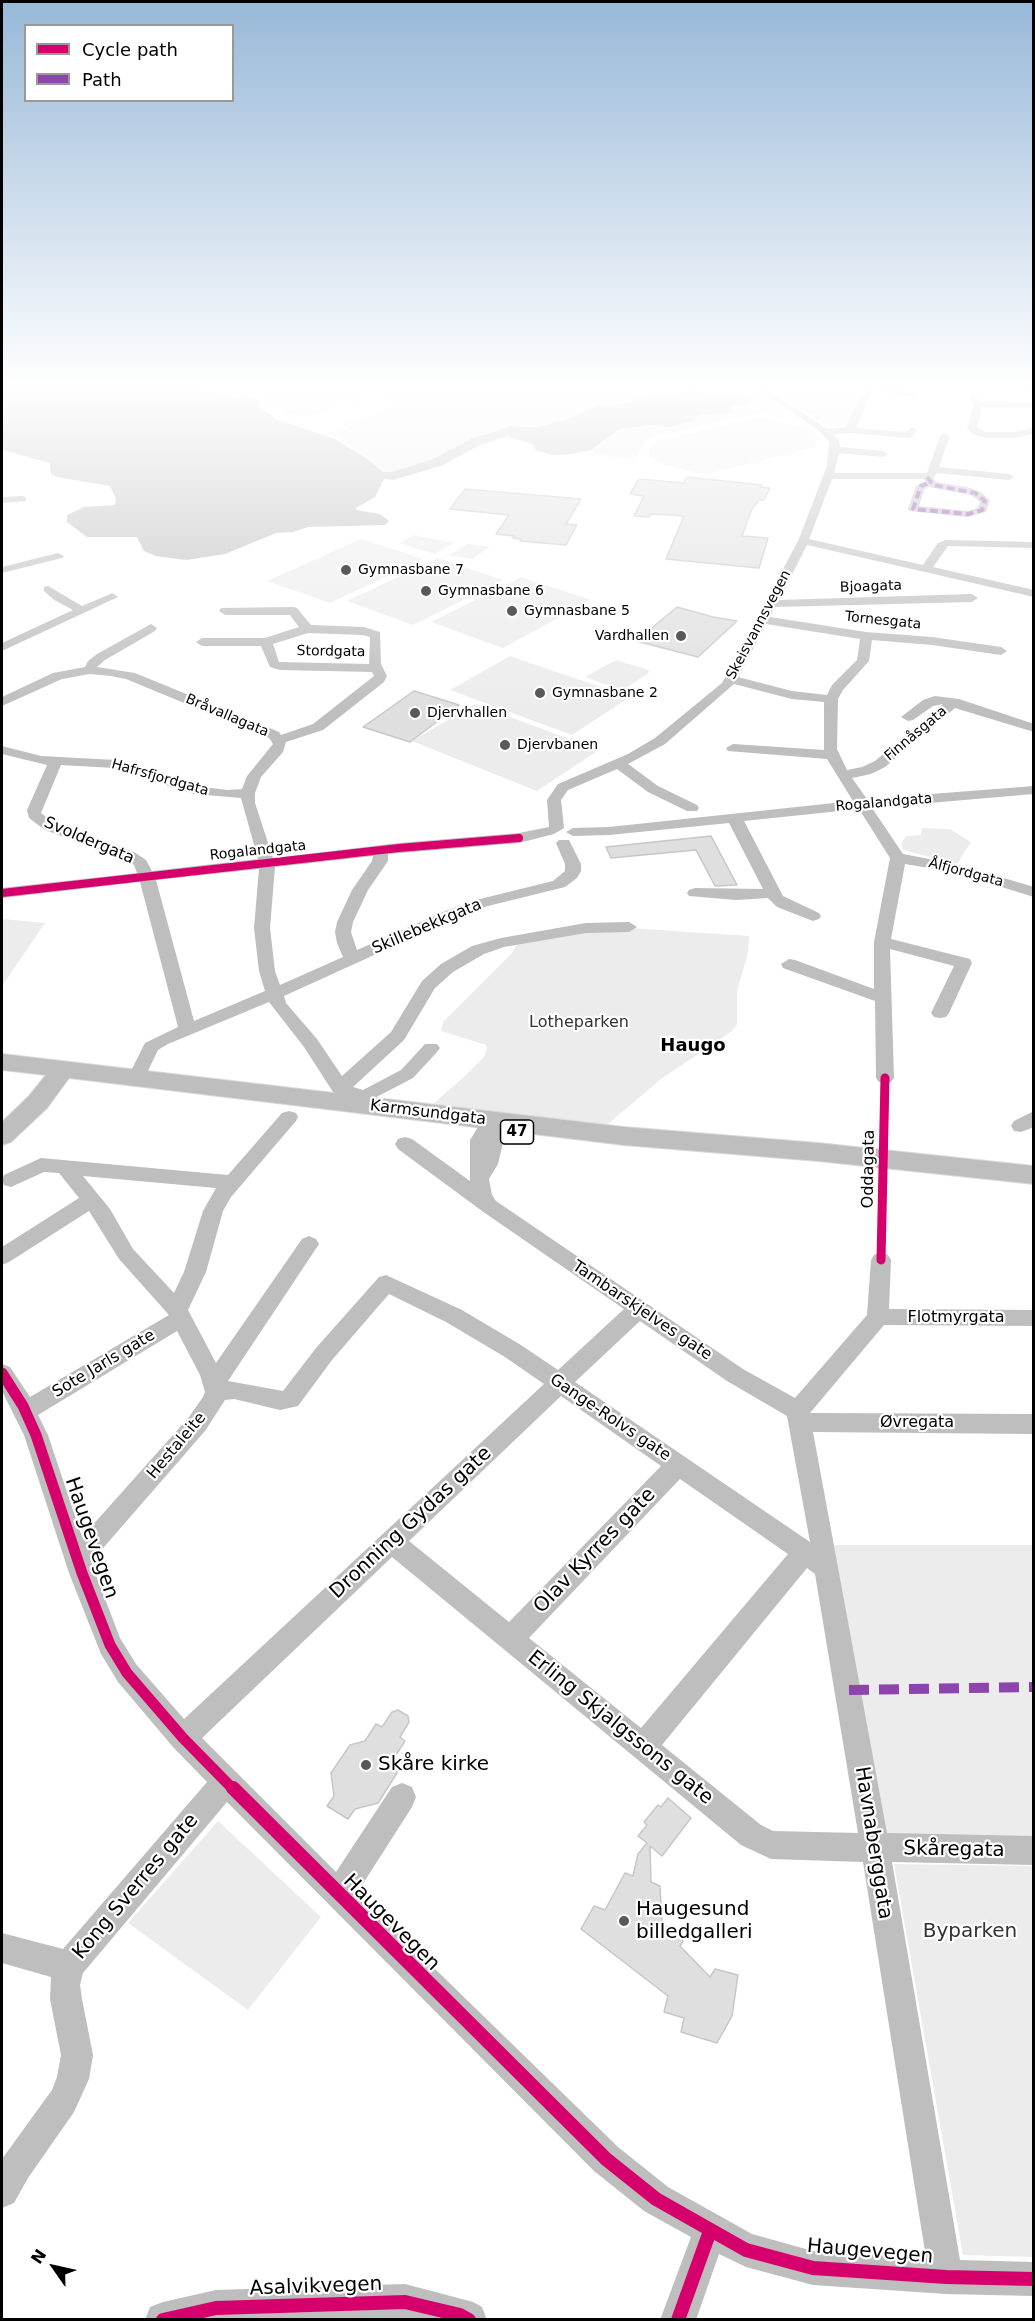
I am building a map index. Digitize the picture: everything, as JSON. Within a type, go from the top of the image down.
[{"type":"main road","name":"Karmsundgata","points":[[2,1062],[60,1073],[491,1126],[818,1152],[1034,1175]]},
{"type":"main road","name":"Karmsundgata","points":[[2,1071],[137,1077],[616,1144],[820,1160],[1034,1182]]},
{"type":"main road","points":[[2,1136],[26,1114],[60,1073]]},
{"type":"street","name":"Skeisvannsvegen","points":[[561,835],[554,807],[557,793],[573,781],[647,749],[674,731],[720,692],[731,679],[771,604],[819,496]]},
{"type":"street","points":[[917,496],[913,509],[968,514],[982,510],[985,501],[979,496]]},
{"type":"street","points":[[2,500],[22,499]]},
{"type":"street","points":[[800,538],[1034,594]]},
{"type":"street","points":[[929,542],[1034,545]]},
{"type":"street","points":[[926,569],[942,544]]},
{"type":"street","points":[[860,562],[873,555]]},
{"type":"street","points":[[2,570],[54,556]]},
{"type":"street","points":[[48,589],[58,598],[81,610]]},
{"type":"street","points":[[2,647],[112,597]]},
{"type":"street","name":"Bjoagata","points":[[771,604],[972,598]]},
{"type":"street","name":"Stordgata","points":[[225,611],[293,611],[307,629]]},
{"type":"street","name":"Tornesgata","points":[[763,620],[866,636],[1002,651]]},
{"type":"street","points":[[3,699],[50,678],[90,670],[92,664],[101,657],[151,628]]},
{"type":"street","name":"Stordgata","points":[[202,642],[266,642],[307,629],[372,632],[376,635],[376,668],[381,676],[379,679],[318,727],[279,740]]},
{"type":"street","points":[[975,647],[979,631]]},
{"type":"street","points":[[866,636],[863,661],[837,688],[831,699],[831,755],[898,858],[882,942],[885,1078]]},
{"type":"street","name":"Stordgata","points":[[266,642],[274,664],[280,666],[376,668]]},
{"type":"street","name":"Bråvallagata","points":[[90,670],[130,676],[266,731],[279,740],[278,749],[254,776],[248,793]]},
{"type":"street","points":[[731,679],[792,695],[831,699]]},
{"type":"street","points":[[908,717],[935,700],[954,702],[1034,728]]},
{"type":"street","name":"Finnåsgata","points":[[844,775],[866,771],[880,764],[954,702]]},
{"type":"street","points":[[733,748],[831,755]]},
{"type":"street","name":"Hafrsfjordgata","points":[[2,750],[27,757],[56,761],[105,762],[194,790],[227,794],[248,793]]},
{"type":"street","name":"Svoldergata","points":[[56,761],[34,810],[37,819],[50,827],[136,858],[147,877],[187,1029]]},
{"type":"street","points":[[618,763],[653,789],[692,808]]},
{"type":"street","name":"Rogalandgata","points":[[2,892],[381,850],[609,831],[864,804],[1034,790]]},
{"type":"street","points":[[248,793],[248,803],[267,864],[262,928],[267,971],[274,994],[278,1004],[311,1043],[340,1088],[398,1036],[428,985],[437,976],[486,946],[524,947],[586,928],[629,927]]},
{"type":"street","points":[[734,817],[772,893],[783,904],[813,916]]},
{"type":"street","name":"Skillebekkgata","points":[[137,1077],[151,1047],[162,1040],[274,994],[472,906],[559,884],[573,871],[573,864],[561,835]]},
{"type":"street","name":"Skillebekkgata","points":[[353,958],[345,943],[343,932],[345,922],[360,890],[380,861],[381,850]]},
{"type":"street","name":"Ålfjordgata","points":[[898,858],[955,868],[1034,892]]},
{"type":"street","points":[[695,893],[736,895],[772,893]]},
{"type":"street","points":[[882,942],[964,963],[940,1013]]},
{"type":"street","points":[[789,964],[882,998]]},
{"type":"street","name":"Karmsundgata","points":[[340,1088],[364,1097],[407,1074],[431,1048]]},
{"type":"street","points":[[179,1314],[195,1272],[213,1211],[232,1182],[289,1117]]},
{"type":"street","points":[[489,1206],[482,1196],[479,1180],[488,1164],[491,1126]]},
{"type":"street","name":"Tambarskjelves gate","points":[[405,1144],[489,1206],[799,1417]]},
{"type":"street","points":[[11,1180],[41,1165],[232,1182]]},
{"type":"street","points":[[65,1167],[112,1226],[126,1254],[179,1314],[216,1388]]},
{"type":"street","points":[[2,1257],[92,1200]]},
{"type":"street","points":[[216,1388],[309,1244]]},
{"type":"street","points":[[799,1417],[878,1317],[881,1260]]},
{"type":"street","name":"Gange-Rolvs gate","points":[[216,1388],[279,1401],[290,1400],[324,1354],[386,1282],[422,1299],[484,1334],[815,1559]]},
{"type":"street","name":"Dronning Gydas gate","points":[[183,1738],[639,1308]]},
{"type":"street","name":"Sote Jarls gate","points":[[25,1411],[179,1314]]},
{"type":"street","name":"Flotmyrgata","points":[[878,1317],[1034,1318]]},
{"type":"street","name":"Haugevegen","points":[[2,1373],[25,1411],[36,1435],[110,1645],[127,1673],[183,1738],[338,1895],[606,2159],[656,2199],[746,2250],[813,2268],[946,2277],[1034,2279]]},
{"type":"street","name":"Hestaleite","points":[[78,1559],[197,1424],[213,1401],[216,1388]]},
{"type":"street","name":"Øvregata","points":[[799,1417],[1034,1424]]},
{"type":"street","name":"Havnaberggata","points":[[799,1417],[815,1559],[874,1849],[946,2277]]},
{"type":"street","name":"Olav Kyrres gate","points":[[511,1638],[678,1465]]},
{"type":"street","name":"Erling Skjalgssons gate","points":[[391,1541],[751,1835],[771,1845],[874,1849]]},
{"type":"street","points":[[642,1748],[815,1559]]},
{"type":"street","name":"Kong Sverres gate","points":[[2,1948],[69,1966],[226,1781]]},
{"type":"street","name":"Haugevegen","points":[[338,1895],[402,1797]]},
{"type":"street","name":"Skåregata","points":[[874,1849],[1034,1851]]},
{"type":"street","points":[[2,2191],[16,2166],[63,2101],[73,2079],[77,2055],[66,1999],[65,1985],[69,1966]]},
{"type":"street","points":[[678,2319],[710,2231]]},
{"type":"street","name":"Asalvikvegen","points":[[163,2319],[216,2308],[405,2302],[469,2319]]},
{"type":"green space","points":[[415,535],[455,543],[434,554],[399,543]]},
{"type":"green space","name":"Gymnasbane 7","points":[[361,539],[423,559],[330,603],[267,581]]},
{"type":"green space","points":[[467,544],[490,547],[472,559],[450,555]]},
{"type":"green space","name":"Gymnasbane 6","points":[[438,558],[503,580],[413,625],[347,601]]},
{"type":"green space","name":"Gymnasbane 5","points":[[521,577],[591,600],[503,648],[431,622]]},
{"type":"green space","name":"Gymnasbane 2","points":[[510,656],[630,697],[572,735],[450,690]]},
{"type":"green space","points":[[616,660],[649,670],[648,674],[622,690],[585,677]]},
{"type":"green space","name":"Djervbanen","points":[[475,704],[599,750],[537,791],[412,741]]},
{"type":"green space","points":[[922,828],[950,829],[971,842],[957,864],[903,850],[901,844],[906,836],[921,835]]},
{"type":"green space","points":[[2,919],[45,923],[2,986]]},
{"type":"green space","name":"Lotheparken","points":[[629,928],[749,936],[748,953],[737,991],[737,1025],[731,1032],[661,1079],[601,1130],[426,1110],[484,1057],[487,1049],[486,1045],[441,1031],[443,1022],[512,953],[516,946],[533,937]]},
{"type":"green space","points":[[822,1545],[1033,1545],[1033,1851],[874,1849]]},
{"type":"green space","points":[[218,1821],[321,1917],[248,2010],[128,1923]]},
{"type":"green space","name":"Byparken","points":[[894,1864],[1033,1866],[1033,2257],[963,2255]]},
{"type":"shaded area","points":[[115,496],[375,496],[356,508],[357,510],[380,514],[389,521],[385,525],[308,527],[293,532],[276,533],[225,554],[186,560],[156,556],[144,551],[137,537],[87,537],[67,522],[67,515],[84,507],[115,505]]},
{"type":"building","points":[[460,496],[550,496],[581,499],[566,524],[577,525],[566,545],[520,541],[521,539],[513,538],[514,536],[496,534],[509,515],[450,509]]},
{"type":"building","points":[[644,496],[766,496],[764,500],[759,500],[751,511],[742,536],[768,538],[759,568],[666,559],[684,516],[652,514],[649,517],[634,516]]},
{"type":"building","name":"Vardhallen","points":[[677,607],[737,621],[698,657],[636,641]]},
{"type":"building","name":"Djervhallen","points":[[414,691],[459,705],[410,742],[363,727]]},
{"type":"building","points":[[711,836],[737,885],[715,886],[696,850],[611,858],[606,847]]},
{"type":"building","name":"Skåre kirke","points":[[398,1710],[408,1716],[409,1722],[400,1737],[405,1741],[394,1758],[397,1773],[378,1803],[355,1809],[348,1819],[327,1806],[334,1796],[331,1773],[350,1745],[365,1741],[376,1724],[382,1727],[392,1712]]},
{"type":"building","name":"Haugesund billedgalleri","points":[[668,1798],[691,1818],[662,1856],[650,1846],[651,1882],[660,1886],[662,1923],[683,1941],[680,1946],[710,1977],[715,1969],[738,1975],[732,2016],[717,2043],[681,2032],[684,2018],[664,2012],[668,1996],[581,1929],[594,1906],[605,1910],[625,1873],[633,1876],[638,1854],[647,1843],[638,1836],[647,1825],[644,1822],[658,1805],[661,1807]]},
{"type":"marked path","points":[[917,496],[913,509],[968,514],[982,510],[985,501],[979,496]]},
{"type":"marked path","points":[[849,1690],[1034,1687]]},
{"type":"cycle path","points":[[2,893],[399,848],[519,838]]},
{"type":"cycle path","name":"Oddagata","points":[[881,1260],[885,1078]]},
{"type":"cycle path","points":[[2,1373],[23,1406],[36,1435],[82,1573],[110,1645],[127,1673],[183,1738],[338,1895],[606,2159],[656,2199],[746,2250],[813,2268],[946,2277],[1034,2279]]},
{"type":"cycle path","points":[[678,2320],[710,2231]]},
{"type":"cycle path","points":[[163,2320],[216,2308],[405,2302],[460,2315],[469,2320]]},
{"type":"place","name":"Gymnasbane 7","points":[[346,570]]},
{"type":"place","name":"Gymnasbane 6","points":[[426,591]]},
{"type":"place","name":"Gymnasbane 5","points":[[512,611]]},
{"type":"place","name":"Vardhallen","points":[[681,636]]},
{"type":"place","name":"Gymnasbane 2","points":[[540,693]]},
{"type":"place","name":"Djervhallen","points":[[415,713]]},
{"type":"place","name":"Djervbanen","points":[[505,745]]},
{"type":"place","name":"Skåre kirke","points":[[366,1765]]},
{"type":"place","name":"Haugesund billedgalleri","points":[[624,1921]]},
{"type":"district","name":"Haugo","points":[[693,1046]]}]
